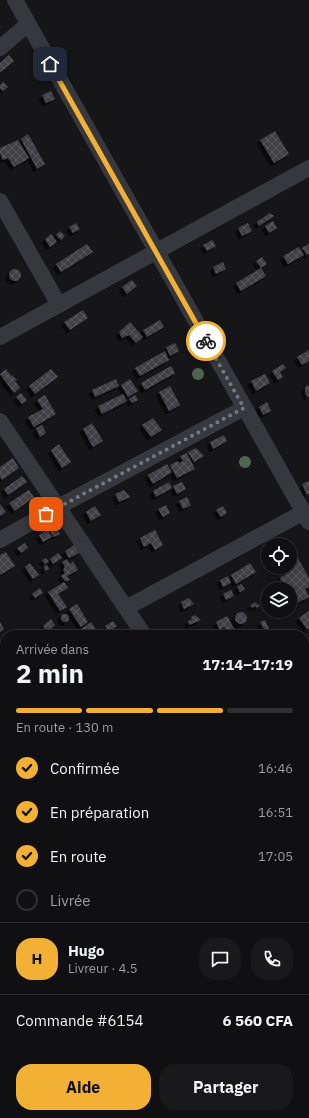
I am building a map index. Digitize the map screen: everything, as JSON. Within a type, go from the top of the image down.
[{"type":"street","points":[[15,0],[306,517],[126,608]]},
{"type":"street","points":[[0,48],[28,24]]},
{"type":"street","points":[[0,337],[309,168]]},
{"type":"street","points":[[0,201],[59,305]]},
{"type":"street","points":[[0,540],[58,507],[244,408]]},
{"type":"street","points":[[0,421],[141,630]]},
{"type":"building","points":[[9,55],[14,61],[1,72],[0,63]]},
{"type":"building","points":[[3,82],[8,87],[3,91],[0,88],[0,85]]},
{"type":"building","points":[[51,91],[55,99],[46,103],[42,95]]},
{"type":"building","points":[[275,131],[289,154],[274,163],[260,140]]},
{"type":"building","points":[[28,134],[45,164],[37,169],[21,139]]},
{"type":"building","points":[[18,140],[29,158],[14,167],[8,158],[3,160],[0,153],[0,148]]},
{"type":"building","points":[[270,213],[274,216],[259,226],[257,222]]},
{"type":"building","points":[[273,221],[277,228],[269,233],[265,226]]},
{"type":"building","points":[[76,223],[80,229],[73,233],[69,227]]},
{"type":"building","points":[[248,223],[252,231],[242,236],[238,228]]},
{"type":"building","points":[[60,231],[65,236],[61,240],[56,235]]},
{"type":"building","points":[[51,234],[57,242],[50,247],[45,239]]},
{"type":"building","points":[[212,240],[216,246],[207,251],[203,245]]},
{"type":"building","points":[[87,244],[93,252],[61,272],[56,264]]},
{"type":"building","points":[[309,244],[309,254],[307,255],[302,248]]},
{"type":"building","points":[[299,247],[304,255],[288,264],[283,256]]},
{"type":"building","points":[[262,257],[267,264],[261,268],[256,261]]},
{"type":"building","points":[[223,262],[226,269],[216,274],[213,267]]},
{"type":"building","points":[[261,268],[266,276],[241,291],[236,283]]},
{"type":"building","points":[[17,269],[20,270],[20,280],[13,281],[10,280],[9,273],[10,270]]},
{"type":"building","points":[[132,280],[137,286],[127,294],[122,287]]},
{"type":"building","points":[[83,310],[88,318],[70,330],[64,322]]},
{"type":"building","points":[[160,320],[164,327],[147,337],[143,330]]},
{"type":"building","points":[[130,322],[143,337],[136,343],[129,335],[122,338],[119,332]]},
{"type":"building","points":[[175,343],[179,351],[170,356],[166,347]]},
{"type":"building","points":[[309,350],[309,361],[302,365],[297,357]]},
{"type":"building","points":[[165,351],[169,360],[140,376],[135,368]]},
{"type":"building","points":[[283,364],[286,368],[280,372],[283,377],[278,380],[272,371]]},
{"type":"building","points":[[171,366],[175,373],[145,390],[141,383]]},
{"type":"building","points":[[6,369],[11,376],[12,375],[17,380],[15,381],[20,388],[14,393],[0,374]]},
{"type":"building","points":[[51,369],[58,377],[35,394],[29,386]]},
{"type":"building","points":[[265,374],[270,383],[256,391],[251,381]]},
{"type":"building","points":[[116,379],[119,386],[95,397],[92,390]]},
{"type":"building","points":[[130,379],[138,391],[128,397],[121,385]]},
{"type":"building","points":[[309,385],[309,397],[306,395],[305,387]]},
{"type":"building","points":[[170,386],[180,405],[169,411],[159,392]]},
{"type":"building","points":[[21,393],[27,400],[22,404],[16,397]]},
{"type":"building","points":[[123,394],[127,401],[102,414],[98,406]]},
{"type":"building","points":[[45,395],[56,414],[34,427],[28,417],[43,409],[37,400]]},
{"type":"building","points":[[135,395],[138,400],[132,403],[129,399]]},
{"type":"building","points":[[267,402],[271,411],[263,415],[259,407]]},
{"type":"building","points":[[153,418],[162,430],[151,437],[142,425]]},
{"type":"building","points":[[92,423],[103,441],[93,447],[83,429]]},
{"type":"building","points":[[42,425],[46,433],[40,437],[36,428]]},
{"type":"building","points":[[224,435],[227,441],[213,449],[210,442]]},
{"type":"building","points":[[59,444],[71,462],[62,468],[51,450]]},
{"type":"building","points":[[196,448],[204,456],[194,462],[188,452]]},
{"type":"building","points":[[187,453],[195,469],[177,478],[170,465],[178,461],[179,463],[183,461],[180,456]]},
{"type":"building","points":[[13,458],[19,468],[2,480],[0,477],[0,467]]},
{"type":"building","points":[[167,464],[172,472],[153,484],[148,475]]},
{"type":"building","points":[[22,476],[27,482],[8,495],[4,489]]},
{"type":"building","points":[[309,481],[309,494],[307,495],[302,484]]},
{"type":"building","points":[[169,482],[172,488],[156,497],[153,491]]},
{"type":"building","points":[[182,482],[186,489],[177,494],[173,486]]},
{"type":"building","points":[[29,490],[34,497],[15,511],[9,503]]},
{"type":"building","points":[[124,490],[130,497],[119,502],[115,494]]},
{"type":"building","points":[[187,497],[191,505],[183,509],[179,501]]},
{"type":"building","points":[[0,504],[6,512],[0,516]]},
{"type":"building","points":[[166,505],[170,513],[163,517],[158,509]]},
{"type":"building","points":[[95,506],[101,515],[91,521],[86,512]]},
{"type":"building","points":[[223,506],[227,513],[221,517],[216,510]]},
{"type":"building","points":[[55,528],[61,534],[53,537],[50,530]]},
{"type":"building","points":[[48,530],[52,537],[43,542],[39,535]]},
{"type":"building","points":[[155,530],[163,545],[155,550],[151,543],[144,547],[140,538]]},
{"type":"building","points":[[25,543],[28,548],[21,553],[17,548]]},
{"type":"building","points":[[74,545],[79,553],[69,558],[65,551]]},
{"type":"building","points":[[6,552],[15,566],[0,575],[0,555]]},
{"type":"building","points":[[58,553],[62,558],[53,564],[50,559]]},
{"type":"building","points":[[297,557],[309,578],[309,587],[305,589],[309,597],[297,603],[297,582],[281,582],[280,578],[286,574],[297,574]]},
{"type":"building","points":[[46,558],[49,562],[45,564],[42,560]]},
{"type":"building","points":[[67,559],[70,564],[73,561],[78,570],[67,576],[70,580],[65,581],[61,576],[65,573],[63,570],[65,567],[62,562]]},
{"type":"building","points":[[30,563],[39,575],[33,579],[25,567]]},
{"type":"building","points":[[250,563],[256,572],[236,584],[231,575]]},
{"type":"building","points":[[47,565],[49,569],[45,571],[44,566]]},
{"type":"building","points":[[228,576],[231,583],[223,587],[220,580]]},
{"type":"building","points":[[64,582],[68,588],[58,594],[67,607],[60,611],[48,592]]},
{"type":"building","points":[[241,584],[245,589],[240,592],[237,587]]},
{"type":"building","points":[[40,588],[43,593],[35,598],[32,594]]},
{"type":"building","points":[[231,590],[234,596],[226,600],[223,594]]},
{"type":"building","points":[[189,598],[194,604],[184,609],[181,602]]},
{"type":"building","points":[[255,602],[260,606],[257,608],[255,606],[252,608],[250,606]]},
{"type":"building","points":[[77,604],[88,622],[81,627],[69,609]]},
{"type":"building","points":[[309,611],[309,628],[307,629],[299,618]]},
{"type":"building","points":[[239,612],[243,612],[247,618],[243,624],[239,624],[235,620],[235,616]]},
{"type":"building","points":[[63,614],[67,614],[69,618],[67,622],[63,622],[61,620],[61,616]]},
{"type":"building","points":[[195,615],[201,620],[189,625],[188,621]]},
{"type":"building","points":[[227,616],[235,630],[226,630],[224,627],[220,630],[216,622]]},
{"type":"building","points":[[51,619],[55,625],[49,630],[46,630],[43,626]]},
{"type":"building","points":[[265,620],[269,628],[264,630],[260,622]]},
{"type":"building","points":[[113,621],[117,626],[112,630],[108,630],[105,626]]},
{"type":"building","points":[[0,622],[4,629],[0,630]]},
{"type":"building","points":[[91,622],[97,630],[80,630]]},
{"type":"way so far","points":[[46,514],[244,408],[206,341]]},
{"type":"route","points":[[50,64],[206,341]]}]
